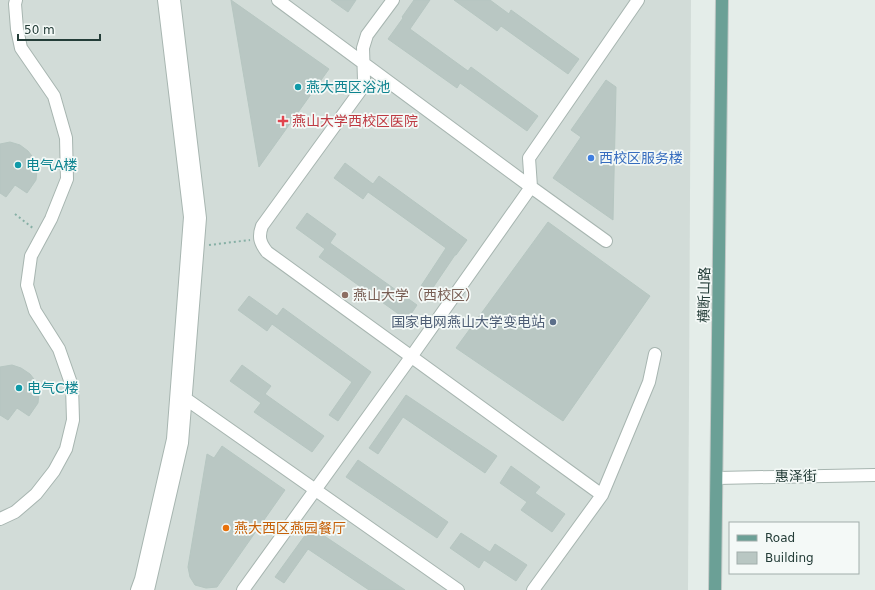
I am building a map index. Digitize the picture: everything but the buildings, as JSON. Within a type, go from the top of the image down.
[{"type":"main road","name":"横断山路","points":[[715,590],[722,0]]},
{"type":"street","points":[[0,519],[15,512],[36,494],[54,471],[66,449],[73,420],[72,386],[59,350],[35,311],[27,285],[31,256],[51,219],[67,179],[66,138],[54,96],[21,48],[17,29],[16,0]]},
{"type":"street","points":[[148,590],[182,443],[181,399],[190,217],[164,0]]},
{"type":"street","points":[[137,590],[141,579],[181,399],[200,218],[174,0]]},
{"type":"street","points":[[278,0],[606,241]]},
{"type":"street","points":[[392,0],[368,35],[363,48],[362,63],[364,80],[360,91],[262,226],[259,232],[259,240],[267,252],[602,495]]},
{"type":"street","points":[[243,590],[411,357],[531,187],[529,158],[638,0]]},
{"type":"street","points":[[533,590],[602,495],[649,382],[655,354]]},
{"type":"street","points":[[181,399],[458,590]]},
{"type":"street","name":"惠泽街","points":[[717,478],[875,475]]},
{"type":"path","points":[[14,214],[42,236]]},
{"type":"path","points":[[198,246],[259,240]]},
{"type":"shaded area","name":"燕山大学（西校区）","points":[[0,0],[691,0],[688,590],[0,590]]},
{"type":"place","name":"燕大西区浴池","points":[[298,87]]},
{"type":"place","name":"燕山大学西校区医院","points":[[283,121]]},
{"type":"place","name":"西校区服务楼","points":[[591,158]]},
{"type":"place","name":"电气A楼","points":[[18,165]]},
{"type":"place","name":"燕山大学（西校区）","points":[[345,295]]},
{"type":"place","name":"国家电网燕山大学变电站","points":[[553,322]]},
{"type":"place","name":"电气C楼","points":[[19,388]]},
{"type":"place","name":"燕大西区燕园餐厅","points":[[226,528]]}]
